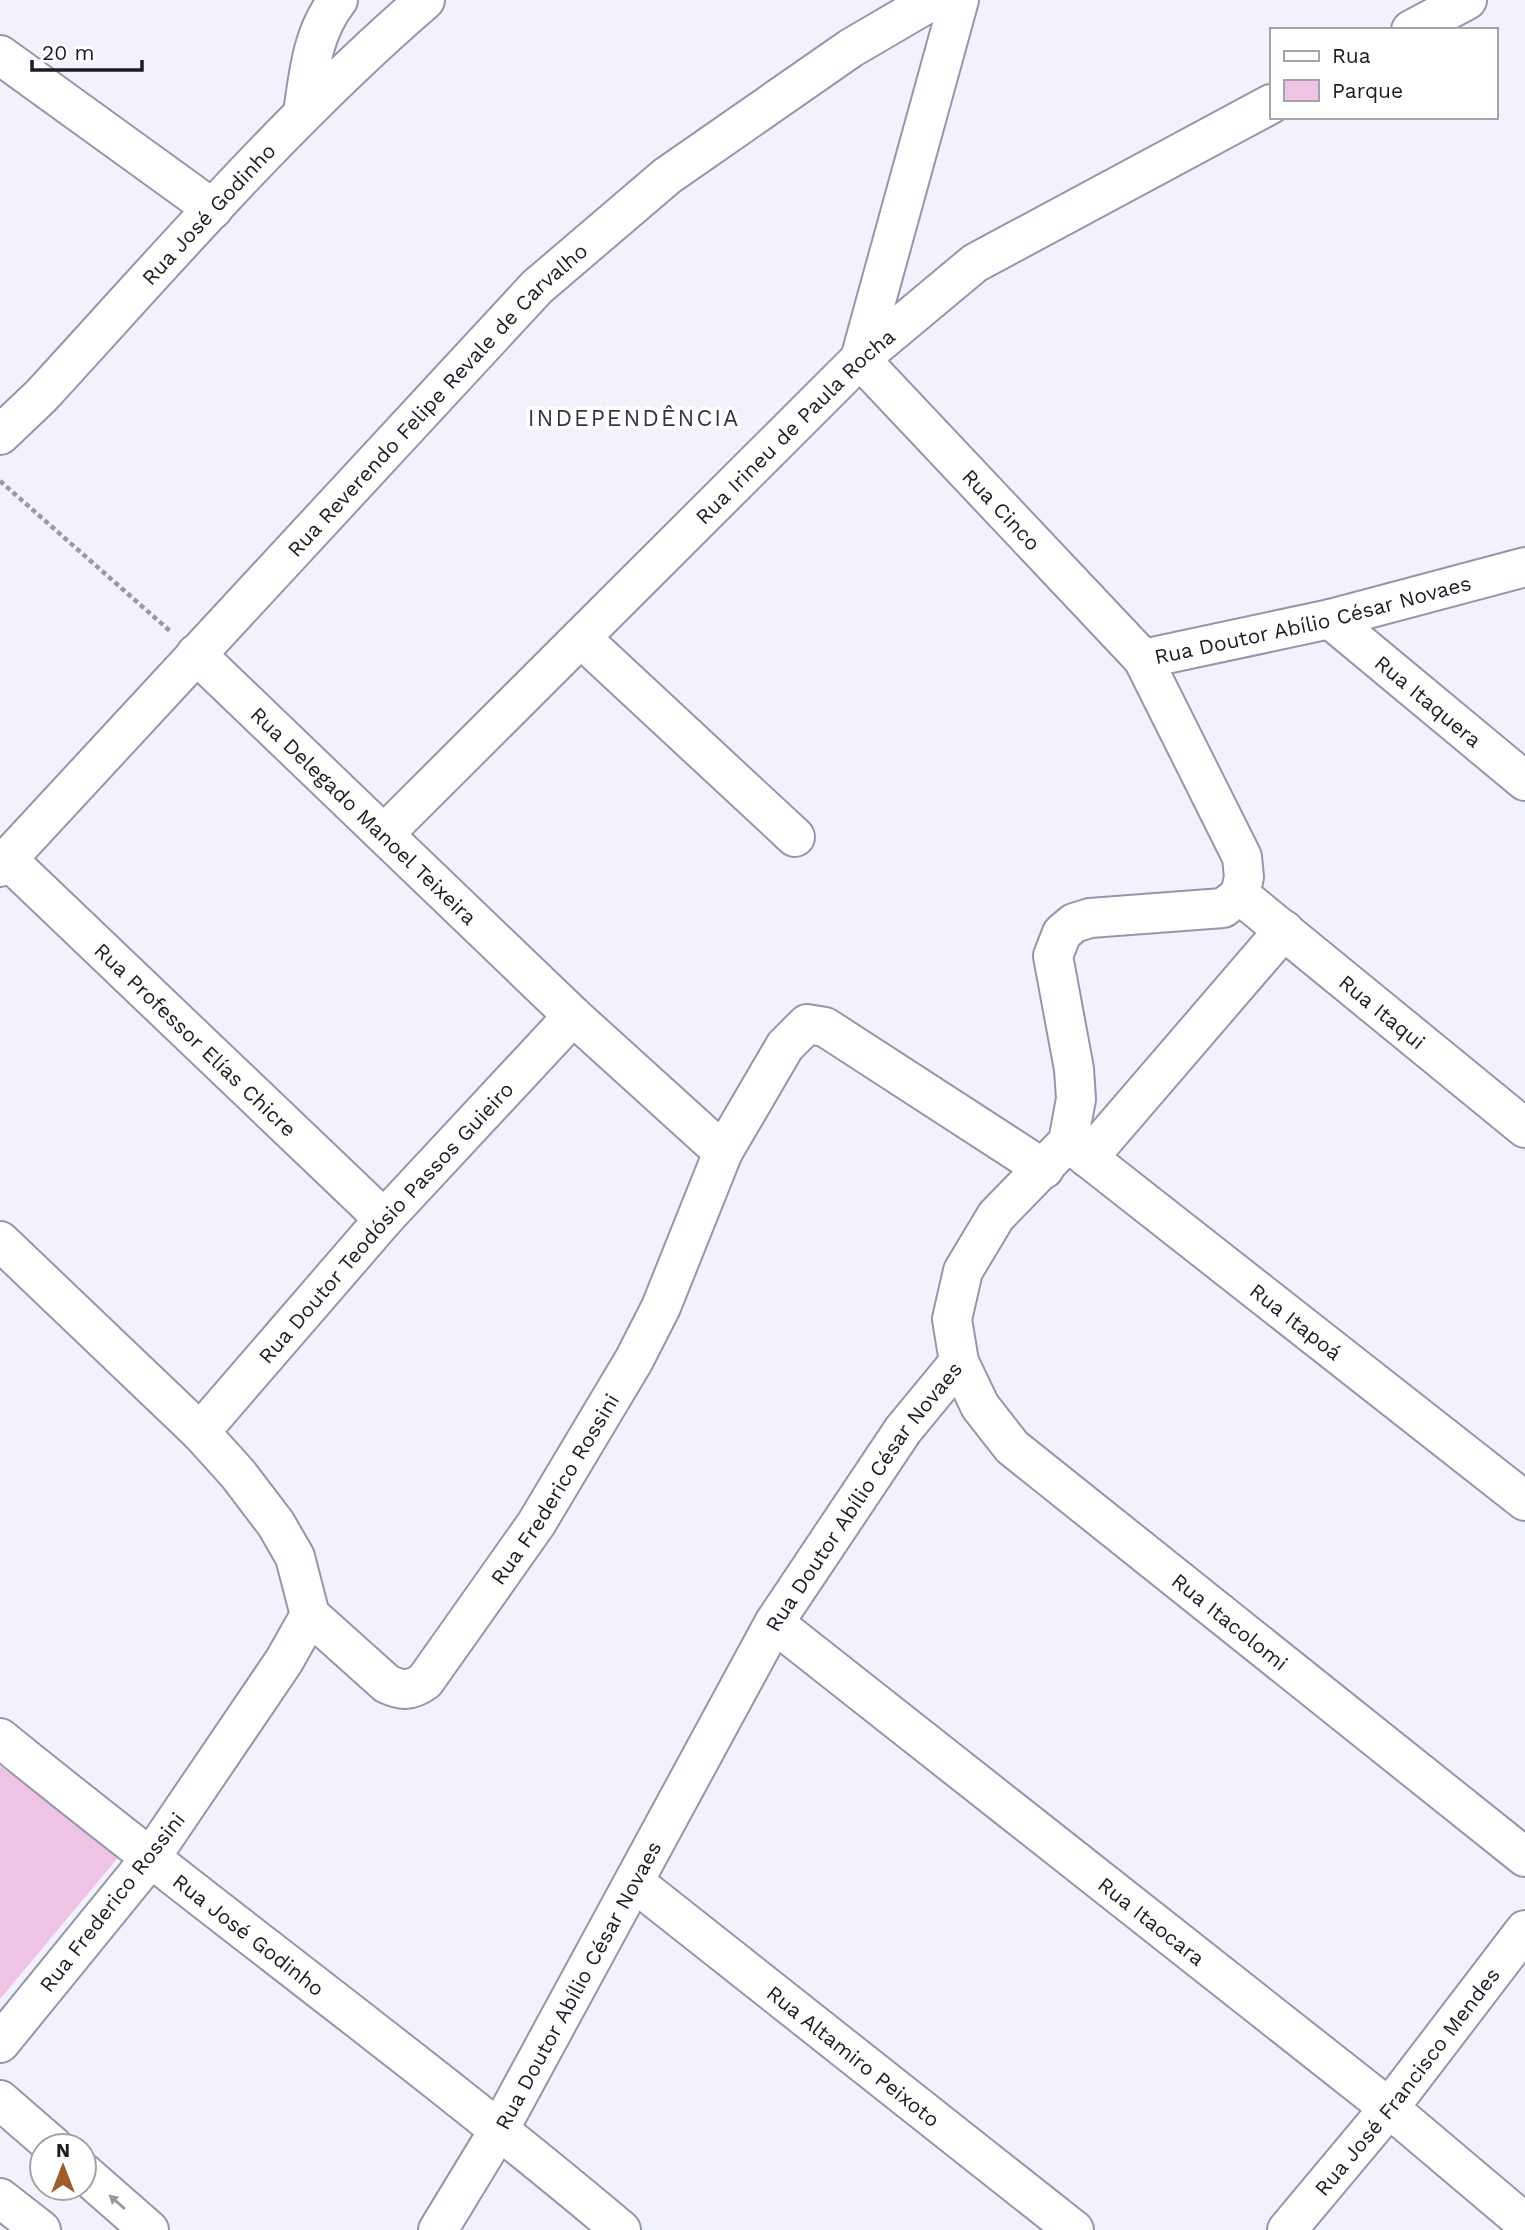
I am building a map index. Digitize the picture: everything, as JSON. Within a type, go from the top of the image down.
[{"type":"street","points":[[303,113],[311,59],[325,16],[338,0]]},
{"type":"street","name":"Rua José Godinho","points":[[0,435],[41,396],[303,113],[374,44],[425,0]]},
{"type":"street","name":"Rua Reverendo Felipe Revale de Carvalho","points":[[4,863],[537,287],[667,176],[851,48],[933,0]]},
{"type":"street","points":[[860,359],[959,0]]},
{"type":"street","points":[[1415,28],[1467,0]]},
{"type":"street","points":[[0,55],[213,209]]},
{"type":"street","name":"Rua Irineu de Paula Rocha","points":[[384,834],[860,359],[975,263],[1270,105]]},
{"type":"street","name":"Rua Cinco","points":[[860,359],[1143,659]]},
{"type":"street","name":"Rua Doutor Abílio César Novaes","points":[[1240,895],[1244,877],[1242,857],[1143,659],[1330,619],[1525,567]]},
{"type":"street","name":"Rua Itaquera","points":[[1330,619],[1525,782]]},
{"type":"street","points":[[581,638],[795,837]]},
{"type":"street","name":"Rua Delegado Manoel Teixeira","points":[[197,654],[573,1016],[723,1152]]},
{"type":"street","name":"Rua Professor Elías Chicre","points":[[4,863],[384,1219]]},
{"type":"street","points":[[1067,1157],[1076,1099],[1074,1069],[1053,956],[1062,933],[1074,923],[1090,918],[1223,908],[1240,895]]},
{"type":"street","name":"Rua Itaqui","points":[[1240,895],[1525,1128]]},
{"type":"street","name":"Rua Doutor Abílio César Novaes","points":[[438,2230],[500,2128],[774,1623],[903,1430],[959,1362],[952,1320],[963,1271],[996,1216],[1067,1157],[1284,930]]},
{"type":"street","name":"Rua Doutor Teodósio Passos Guieiro","points":[[201,1432],[384,1219],[573,1016]]},
{"type":"street","name":"Rua Frederico Rossini","points":[[0,2043],[149,1860],[284,1661],[310,1615],[387,1684],[399,1689],[413,1689],[425,1681],[536,1524],[634,1360],[661,1307],[723,1152],[786,1046],[807,1024],[825,1027],[1067,1157]]},
{"type":"street","name":"Rua Itapoá","points":[[1067,1157],[1525,1501]]},
{"type":"street","points":[[0,1241],[201,1432],[238,1474],[276,1524],[295,1557],[310,1615]]},
{"type":"street","name":"Rua Itacolomi","points":[[959,1362],[980,1406],[1013,1447],[1525,1857]]},
{"type":"street","name":"Rua Itaocara","points":[[774,1623],[1389,2108],[1525,2223]]},
{"type":"street","name":"Rua José Godinho","points":[[0,1738],[149,1860],[203,1897],[500,2128],[621,2230]]},
{"type":"street","name":"Rua Altamiro Peixoto","points":[[634,1882],[1074,2230]]},
{"type":"street","name":"Rua José Francisco Mendes","points":[[1287,2230],[1389,2108],[1525,1930]]},
{"type":"street","points":[[0,2100],[37,2132]]},
{"type":"street","points":[[98,2185],[149,2230]]},
{"type":"street","points":[[0,2198],[41,2230]]},
{"type":"path","points":[[0,481],[197,654]]},
{"type":"green space","points":[[0,1766],[121,1854],[0,1999]]},
{"type":"district","name":"INDEPENDÊNCIA","points":[[634,418]]}]
